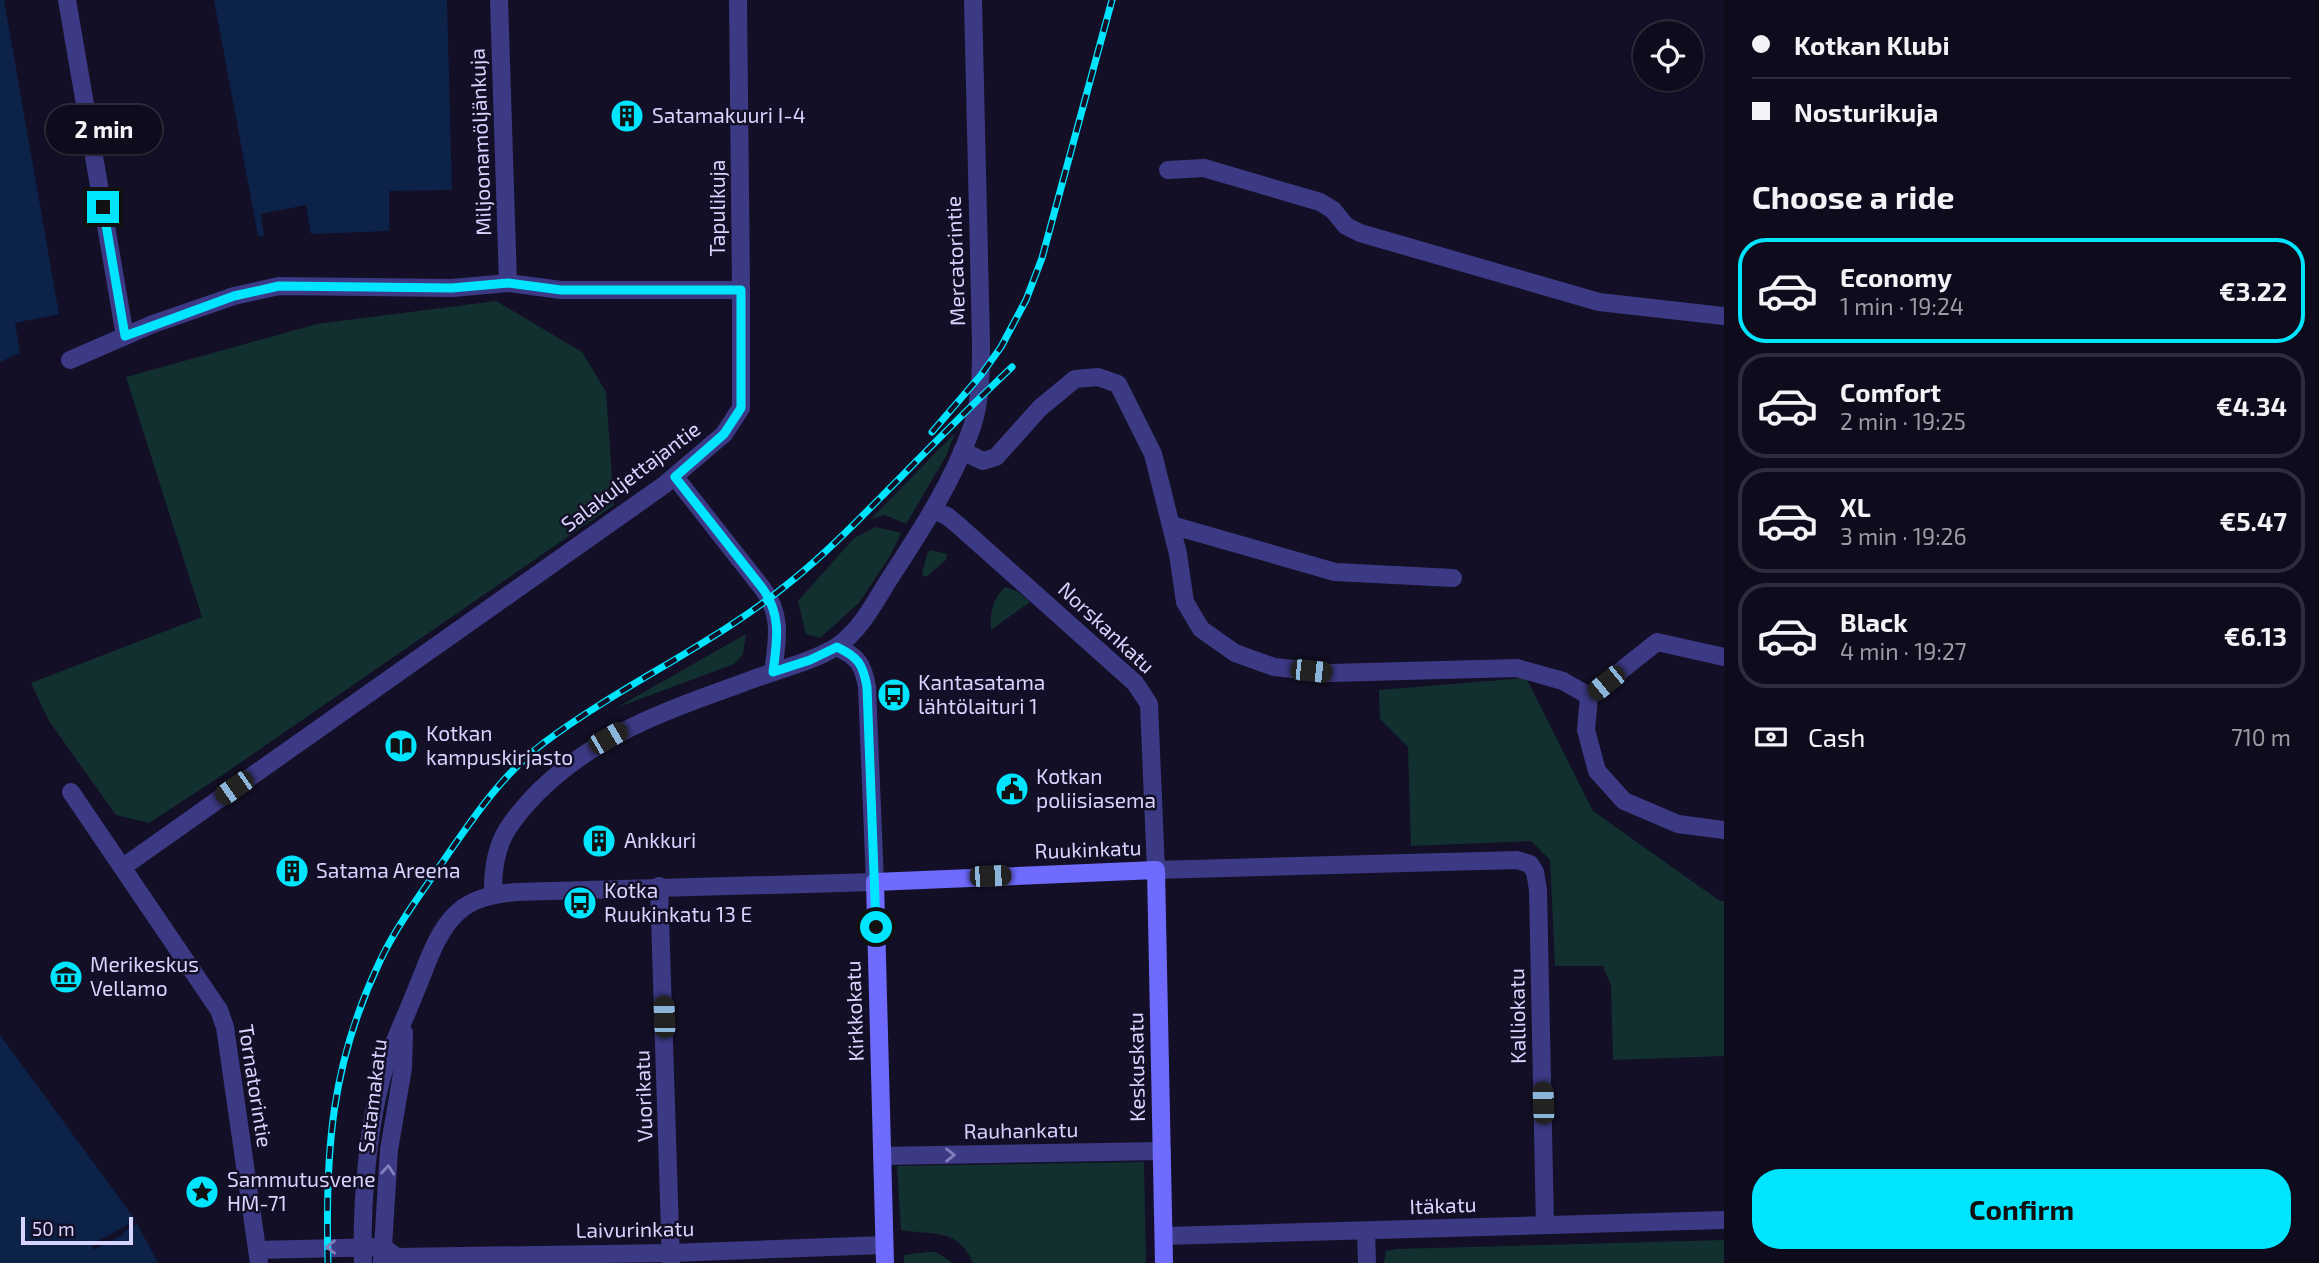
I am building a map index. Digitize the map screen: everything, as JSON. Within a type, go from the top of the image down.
[{"type":"main road","name":"Ruukinkatu","points":[[875,882],[1156,870]]},
{"type":"main road","name":"Keskuskatu","points":[[1156,870],[1164,1263]]},
{"type":"main road","name":"Kirkkokatu","points":[[875,882],[885,1263]]},
{"type":"street","points":[[67,0],[125,336]]},
{"type":"street","name":"Miljoonamöljänkuja","points":[[499,0],[508,283]]},
{"type":"street","name":"Tapulikuja","points":[[738,0],[741,290]]},
{"type":"street","name":"Mercatorintie","points":[[837,647],[865,616],[933,510],[962,451],[979,399],[981,375],[973,0]]},
{"type":"street","points":[[1168,170],[1204,168],[1236,176],[1320,202],[1333,210],[1346,226],[1360,233],[1600,302],[1724,316]]},
{"type":"street","points":[[70,360],[125,336],[234,296],[279,286],[452,288],[508,283],[561,290],[741,290]]},
{"type":"street","name":"Salakuljettajantie","points":[[123,867],[675,477],[724,434],[741,408],[741,290]]},
{"type":"street","points":[[962,451],[983,461],[996,457],[1040,408],[1075,379],[1098,377],[1118,384],[1153,454],[1178,554],[1185,601],[1202,629],[1235,653],[1274,667],[1330,673],[1517,668],[1563,681],[1589,696]]},
{"type":"street","points":[[675,477],[763,589],[775,609],[777,623],[773,672]]},
{"type":"street","name":"Norskankatu","points":[[933,510],[958,525],[1135,683],[1149,704],[1156,870]]},
{"type":"street","points":[[1171,524],[1335,572],[1453,578]]},
{"type":"street","points":[[1724,657],[1657,642],[1589,696],[1587,730],[1597,771],[1624,801],[1678,824],[1724,830]]},
{"type":"street","points":[[493,895],[495,853],[501,838],[527,804],[560,771],[594,746],[663,713],[810,660],[837,647]]},
{"type":"street","name":"Kirkkokatu","points":[[837,647],[860,663],[867,687],[875,882]]},
{"type":"street","name":"Tornatorintie","points":[[71,792],[208,992],[225,1027],[258,1257]]},
{"type":"street","name":"Ruukinkatu","points":[[1156,870],[1517,860],[1530,864],[1535,872],[1538,890]]},
{"type":"street","name":"Ruukinkatu","points":[[493,895],[660,886],[875,882]]},
{"type":"street","name":"Vuorikatu","points":[[660,886],[671,1258]]},
{"type":"street","name":"Kalliokatu","points":[[1538,890],[1545,1225]]},
{"type":"street","name":"Satamakatu","points":[[363,1255],[369,1153],[385,1067],[426,965],[445,927],[456,913],[469,904],[493,895]]},
{"type":"street","name":"Satamakatu","points":[[387,1258],[389,1150],[403,1068],[405,1019]]},
{"type":"street","name":"Rauhankatu","points":[[882,1156],[1162,1151]]},
{"type":"street","name":"Itäkatu","points":[[1164,1236],[1724,1220]]},
{"type":"street","points":[[1366,1231],[1367,1263]]},
{"type":"street","name":"Laivurinkatu","points":[[258,1257],[363,1255],[387,1258],[671,1258],[884,1245]]},
{"type":"green space","points":[[496,301],[582,352],[606,392],[614,505],[149,823],[116,815],[49,721],[31,683],[202,617],[126,377],[317,324]]},
{"type":"green space","points":[[955,433],[946,456],[906,524],[885,515],[871,519]]},
{"type":"green space","points":[[876,527],[901,533],[890,556],[859,603],[820,638],[806,634],[798,601],[854,538]]},
{"type":"green space","points":[[930,550],[947,554],[946,560],[926,577],[922,575]]},
{"type":"green space","points":[[1005,587],[1017,591],[1030,602],[991,630],[993,607],[997,596]]},
{"type":"green space","points":[[746,634],[743,654],[734,664],[616,708]]},
{"type":"green space","points":[[1526,678],[1593,811],[1720,901],[1724,901],[1724,1056],[1613,1060],[1611,986],[1603,966],[1555,966],[1550,860],[1531,841],[1411,846],[1408,747],[1380,719],[1379,690]]},
{"type":"green space","points":[[1144,1162],[1146,1263],[973,1263],[967,1251],[951,1238],[901,1230],[897,1166]]},
{"type":"green space","points":[[1724,1240],[1724,1263],[1384,1263],[1386,1251],[1397,1249]]},
{"type":"green space","points":[[936,1252],[953,1263],[904,1263],[904,1255]]},
{"type":"water","points":[[0,0],[4,0],[59,314],[15,323],[20,353],[0,362]]},
{"type":"water","points":[[214,0],[447,0],[452,190],[389,191],[389,231],[311,234],[306,205],[261,214],[264,236],[258,236]]},
{"type":"water","points":[[0,1035],[134,1218],[158,1263],[0,1263]]},
{"type":"pier","points":[[135,1221],[137,1224],[123,1232],[124,1234],[94,1250],[92,1244]]},
{"type":"railway","points":[[932,432],[981,375],[1001,347],[1026,300],[1042,258],[1112,0]]},
{"type":"railway","points":[[328,1263],[330,1145],[341,1072],[351,1036],[380,961],[394,935],[478,812],[502,782],[545,742],[606,701],[734,623],[794,579],[847,531],[1012,367]]},
{"type":"place","name":"Satamakuuri I-4","points":[[627,116]]},
{"type":"place","name":"Kantasatama lähtölaituri 1","points":[[894,695]]},
{"type":"place","name":"Kotkan kampuskirjasto","points":[[401,746]]},
{"type":"place","name":"Kotkan poliisiasema","points":[[1012,789]]},
{"type":"place","name":"Ankkuri","points":[[599,841]]},
{"type":"place","name":"Satama Areena","points":[[292,871]]},
{"type":"place","name":"Kotka Ruukinkatu 13 E","points":[[580,903]]},
{"type":"place","name":"Merikeskus Vellamo","points":[[66,977]]},
{"type":"place","name":"Sammutusvene HM-71","points":[[202,1192]]},
{"type":"route","points":[[103,207],[125,336],[234,296],[279,286],[452,288],[508,283],[561,290],[741,290],[741,408],[724,434],[675,477],[763,589],[775,609],[777,623],[773,672],[810,660],[837,647],[855,657],[864,670],[867,687],[876,927]]}]
